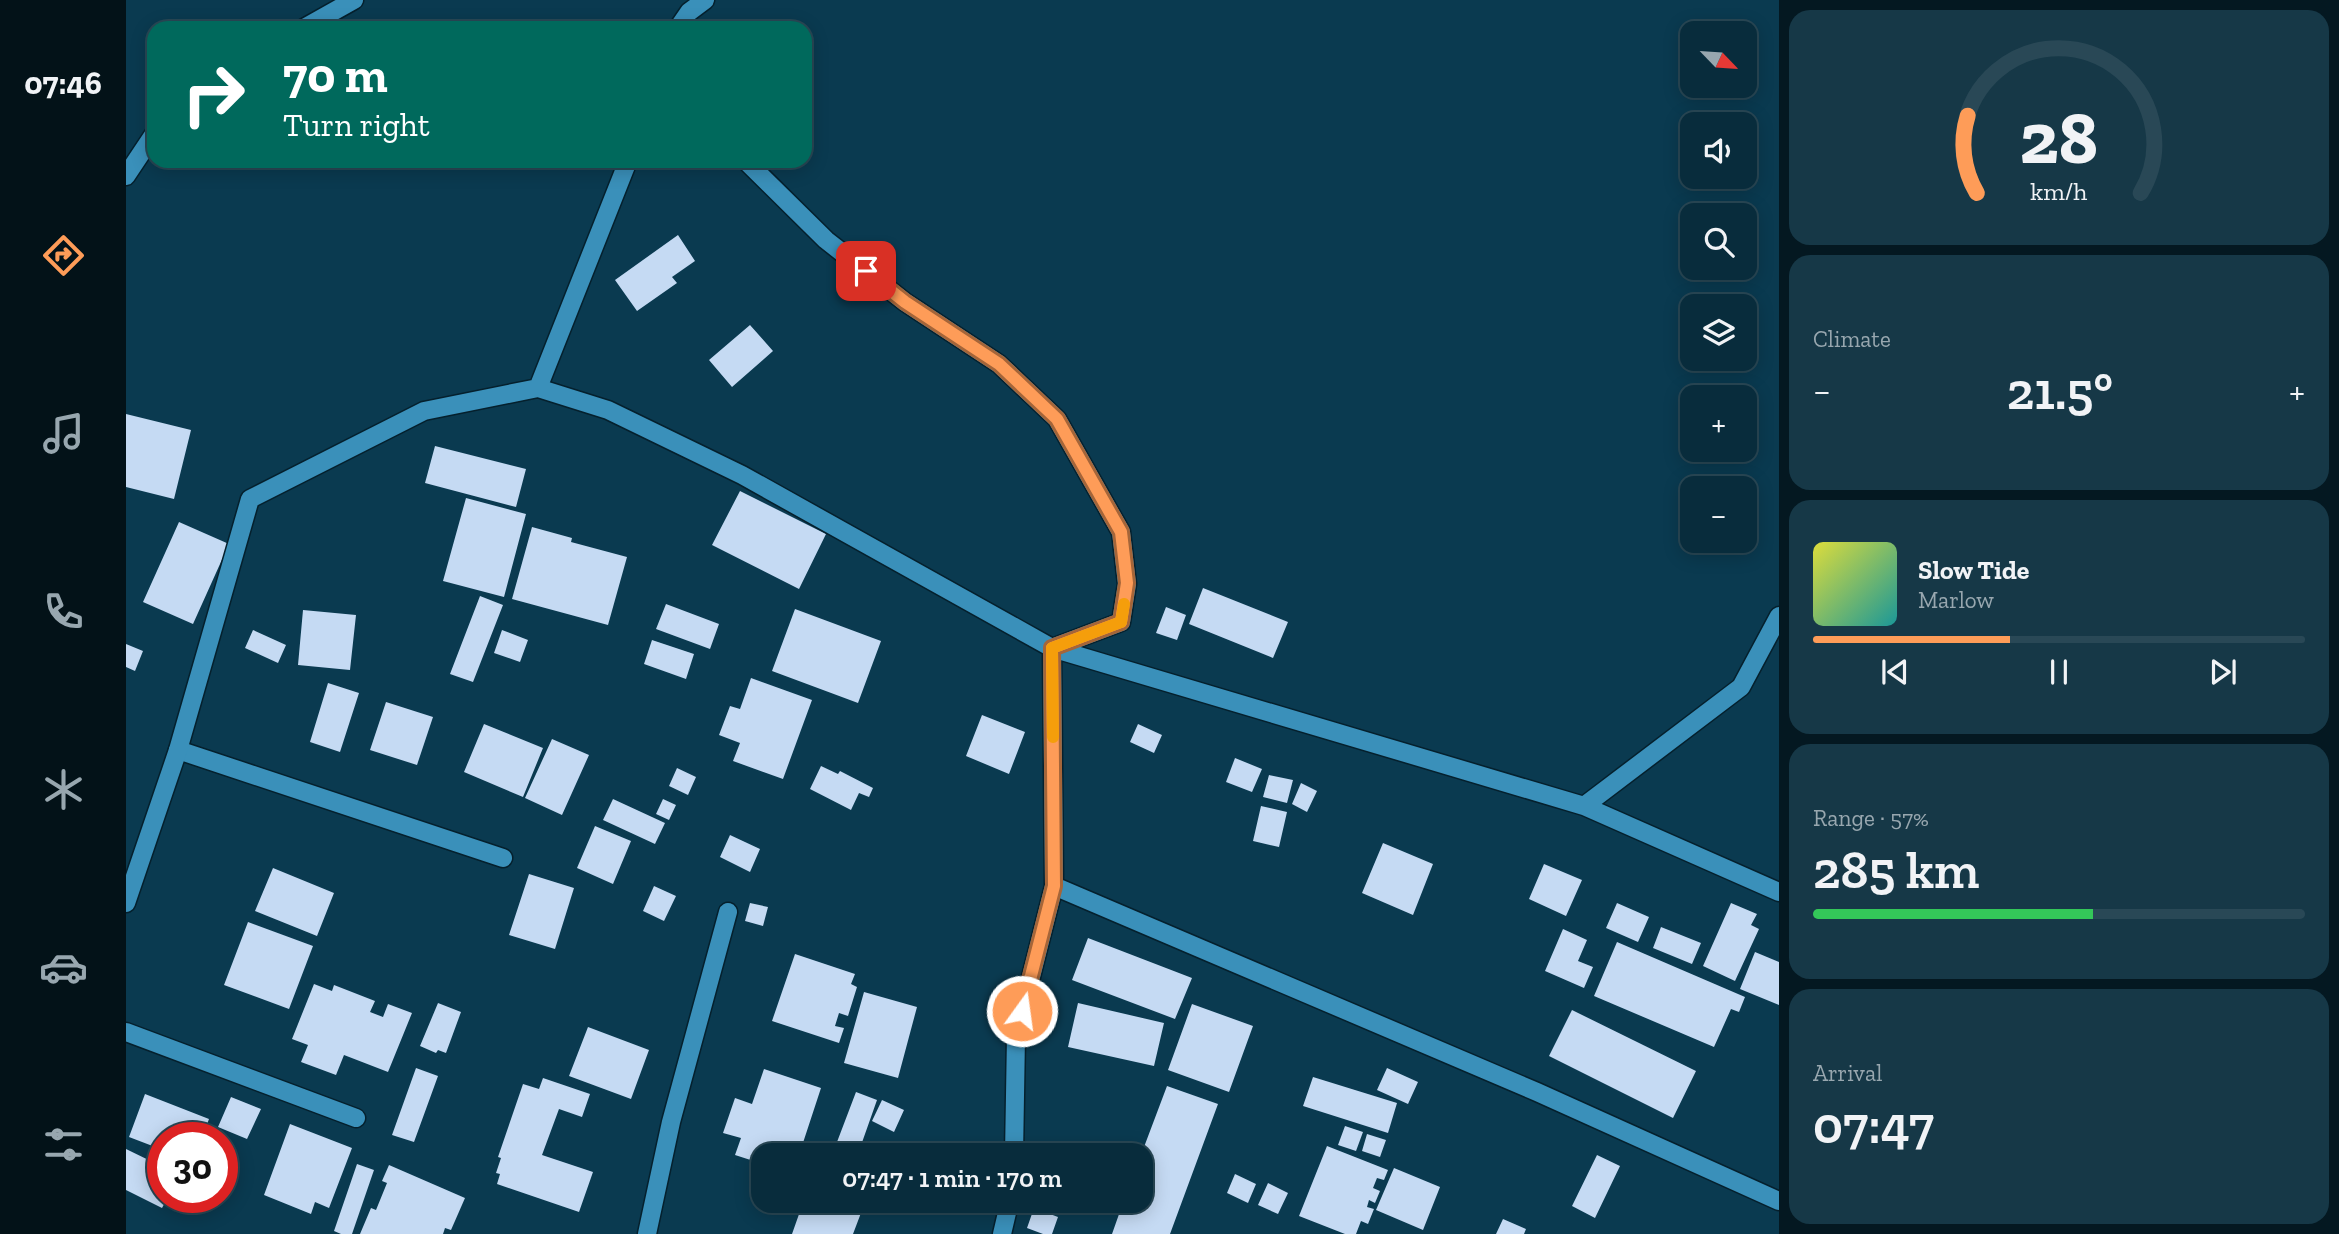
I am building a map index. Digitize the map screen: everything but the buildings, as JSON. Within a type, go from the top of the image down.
[{"type":"street","points":[[316,21],[354,0]]},
{"type":"street","points":[[683,21],[689,12],[705,0]]},
{"type":"street","points":[[126,176],[147,144]]},
{"type":"street","points":[[538,388],[625,168]]},
{"type":"street","points":[[753,168],[826,240],[905,302],[999,364],[1057,419],[1121,532],[1127,583],[1121,622],[1052,648]]},
{"type":"street","points":[[126,903],[178,750],[250,499],[424,411],[538,388],[608,411],[742,475],[1052,648],[1584,806],[1779,892]]},
{"type":"street","points":[[1584,806],[1741,687],[1779,616]]},
{"type":"street","points":[[1014,1143],[1016,1036],[1054,886],[1052,648]]},
{"type":"street","points":[[178,750],[503,858]]},
{"type":"street","points":[[1054,886],[1537,1092],[1779,1201]]},
{"type":"street","points":[[647,1234],[671,1122],[728,912]]},
{"type":"street","points":[[126,1032],[356,1118]]},
{"type":"street","points":[[1002,1234],[1007,1213]]},
{"type":"slow traffic","points":[[1053,737],[1052,648],[1121,622],[1124,604]]},
{"type":"route","points":[[866,271],[905,302],[999,364],[1057,419],[1121,532],[1127,583],[1121,622],[1052,648],[1054,886],[1022,1011]]}]
